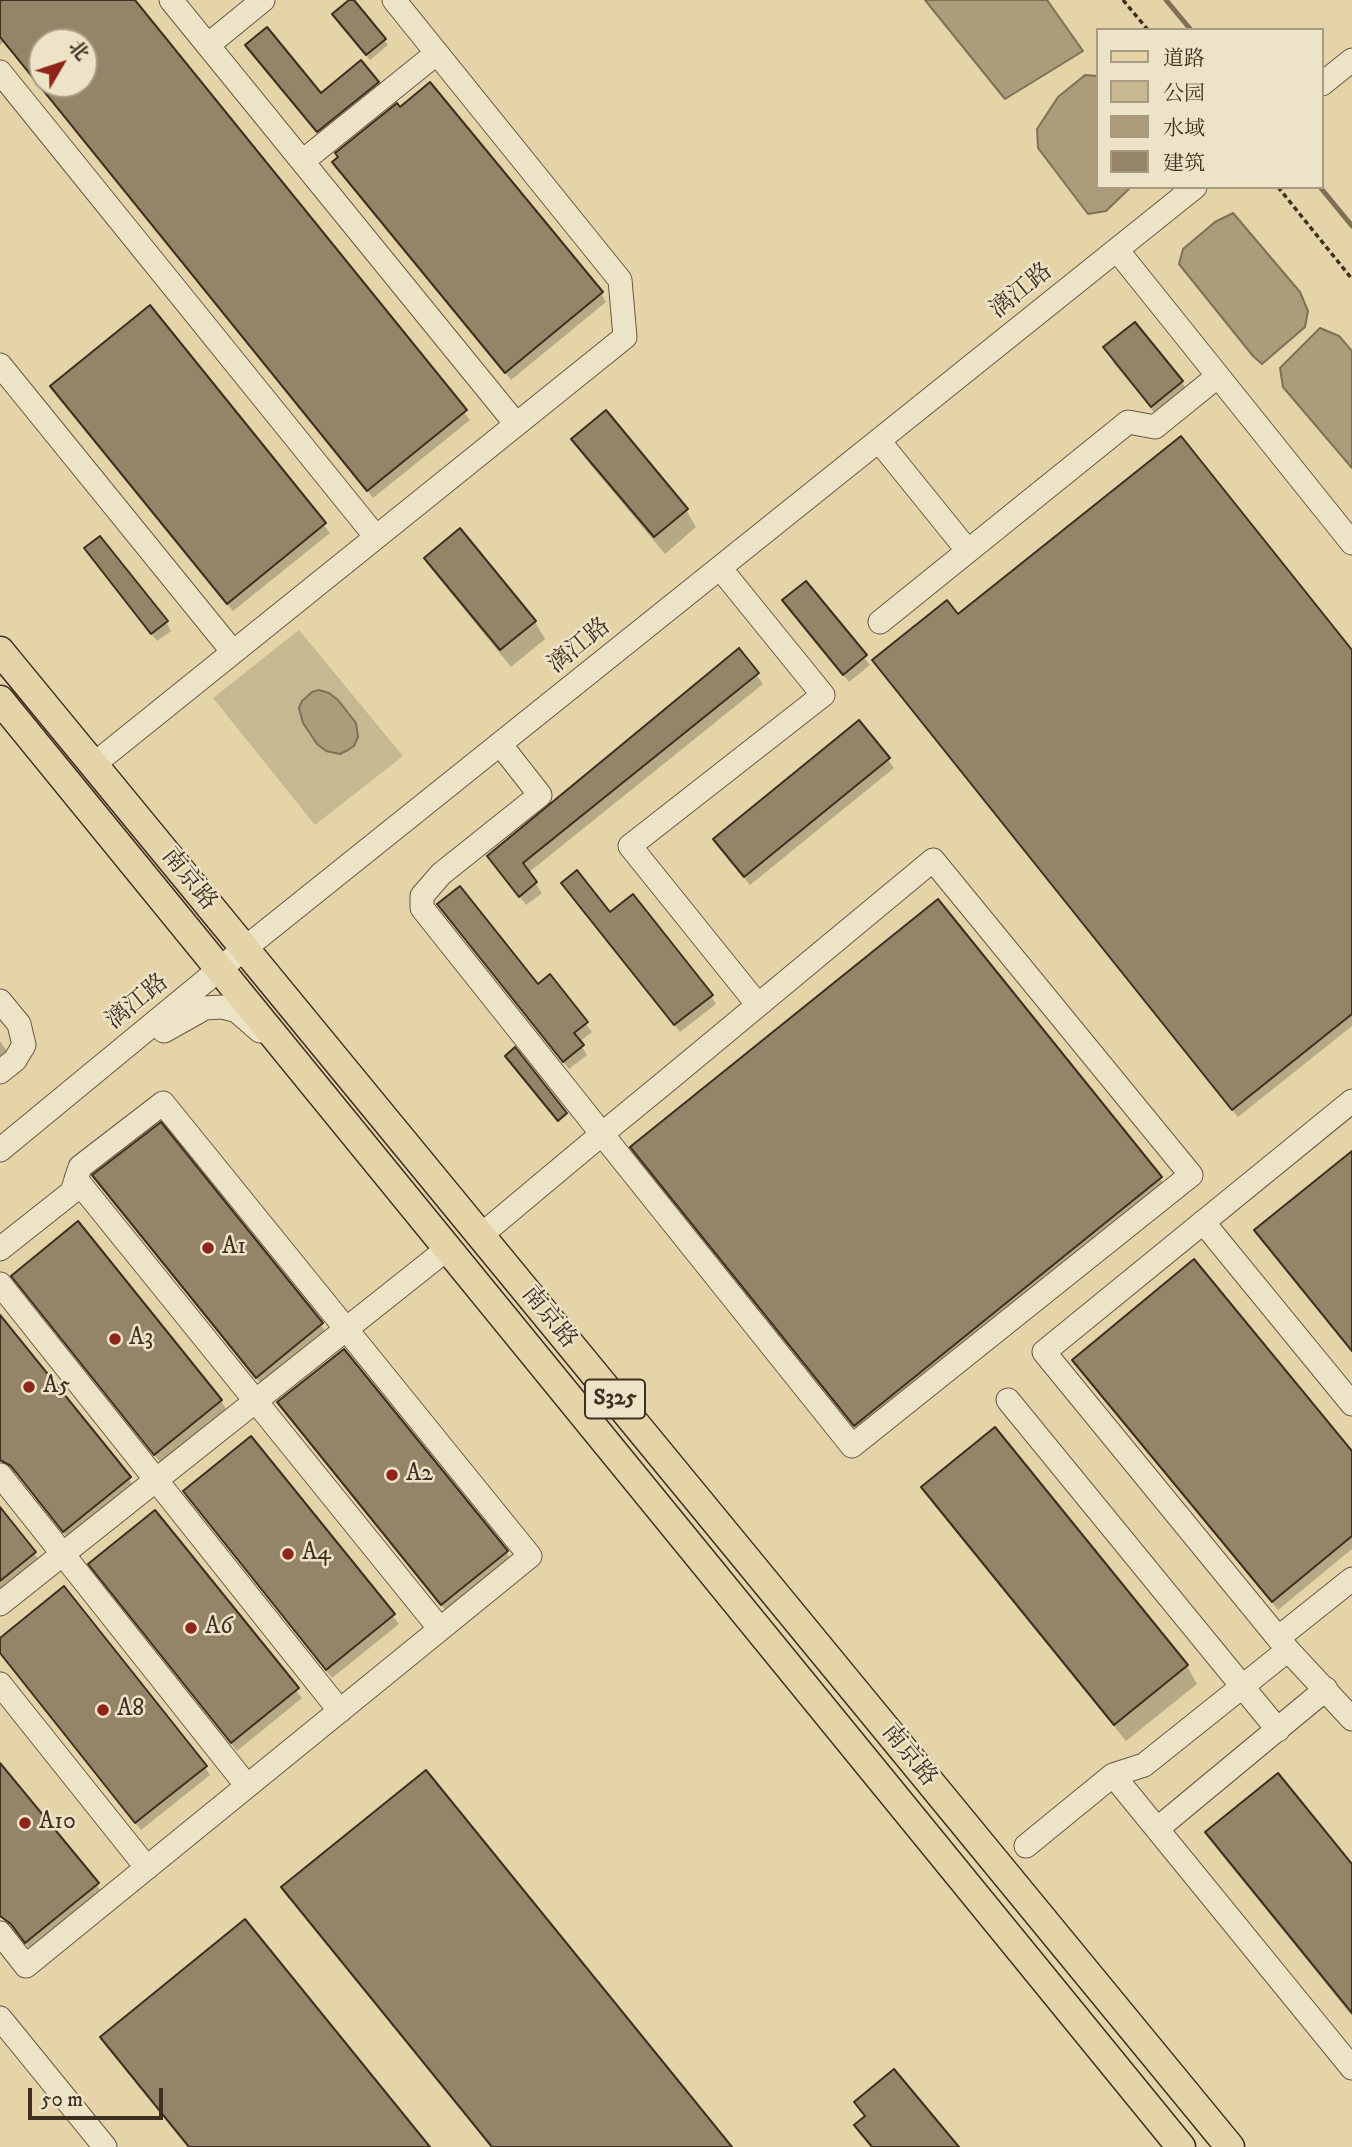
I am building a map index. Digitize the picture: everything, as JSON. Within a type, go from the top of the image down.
[{"type":"main road","name":"南京路","points":[[0,651],[1230,2147]]},
{"type":"main road","name":"南京路","points":[[0,700],[1181,2147]]},
{"type":"street","points":[[171,0],[516,424]]},
{"type":"street","points":[[208,46],[263,0]]},
{"type":"street","points":[[93,765],[625,337],[620,280],[394,0]]},
{"type":"street","points":[[303,161],[437,53]]},
{"type":"street","points":[[1324,82],[1352,60]]},
{"type":"street","points":[[0,72],[376,537]]},
{"type":"street","name":"漓江路","points":[[0,1150],[244,949],[1192,189]]},
{"type":"street","points":[[1116,250],[1352,543]]},
{"type":"street","points":[[0,365],[233,652]]},
{"type":"street","points":[[880,622],[1128,422],[1155,427],[1218,376]]},
{"type":"street","points":[[879,441],[968,551]]},
{"type":"street","points":[[720,568],[823,695],[630,846],[758,1005]]},
{"type":"street","points":[[480,1236],[602,1134],[933,860],[1191,1175],[852,1446],[602,1134],[422,908],[422,896],[441,873],[540,795],[500,744]]},
{"type":"street","points":[[0,1001],[19,1024],[24,1045],[15,1060],[0,1072]]},
{"type":"street","points":[[82,1083],[186,1017],[205,1008],[222,1007],[237,1011],[287,1054]]},
{"type":"street","points":[[1157,1829],[1278,1730],[1342,1701],[1283,1644],[1045,1352],[1352,1101]]},
{"type":"street","points":[[0,1249],[72,1192],[80,1167],[163,1102],[530,1556],[26,1966],[0,1933]]},
{"type":"street","points":[[76,1179],[440,1629]]},
{"type":"street","points":[[1203,1223],[1352,1404]]},
{"type":"street","points":[[0,1604],[447,1249]]},
{"type":"street","points":[[0,1284],[340,1711]]},
{"type":"street","points":[[1008,1400],[1278,1730]]},
{"type":"street","points":[[0,1475],[247,1786]]},
{"type":"street","points":[[1026,1846],[1112,1775],[1144,1765],[1242,1686],[1352,1579]]},
{"type":"street","points":[[0,1684],[147,1868]]},
{"type":"street","points":[[1112,1775],[1352,2068]]},
{"type":"street","points":[[0,2018],[105,2147]]},
{"type":"path","points":[[1123,0],[1146,28]]},
{"type":"path","points":[[1280,189],[1352,279]]},
{"type":"green space","points":[[299,630],[403,756],[315,825],[213,698]]},
{"type":"water","points":[[925,0],[1047,0],[1083,51],[1005,99]]},
{"type":"water","points":[[1085,75],[1096,76],[1096,189],[1129,189],[1106,211],[1088,214],[1038,148],[1037,129],[1058,97]]},
{"type":"water","points":[[1233,213],[1300,292],[1308,311],[1305,327],[1262,364],[1179,264],[1183,249],[1215,222]]},
{"type":"water","points":[[1320,328],[1339,336],[1352,351],[1352,468],[1283,387],[1280,368]]},
{"type":"water","points":[[319,690],[338,700],[356,723],[358,737],[354,746],[340,754],[326,751],[317,744],[303,723],[299,708],[302,701],[312,692]]},
{"type":"building","points":[[0,0],[135,0],[467,410],[367,491],[49,98],[98,98],[98,28],[28,28],[28,72],[0,37]]},
{"type":"building","points":[[349,0],[354,0],[386,39],[366,55],[332,14]]},
{"type":"building","points":[[267,27],[321,93],[361,60],[379,82],[317,132],[245,45]]},
{"type":"building","points":[[430,82],[603,292],[505,373],[332,162],[338,157],[335,153],[397,103],[400,107]]},
{"type":"building","points":[[150,305],[326,523],[227,604],[50,386]]},
{"type":"building","points":[[1135,322],[1183,381],[1151,407],[1103,347]]},
{"type":"building","points":[[606,410],[688,509],[654,537],[571,439]]},
{"type":"building","points":[[1181,436],[1352,650],[1352,1014],[1232,1110],[872,660],[947,600],[958,614]]},
{"type":"building","points":[[460,528],[536,621],[500,650],[424,558]]},
{"type":"building","points":[[100,536],[168,621],[151,634],[84,548]]},
{"type":"building","points":[[806,581],[867,655],[843,675],[782,600]]},
{"type":"building","points":[[739,648],[759,673],[523,863],[537,882],[519,897],[487,856]]},
{"type":"building","points":[[859,720],[890,758],[744,877],[713,839]]},
{"type":"building","points":[[577,870],[610,912],[633,894],[713,995],[674,1025],[561,883]]},
{"type":"building","points":[[460,886],[538,984],[550,974],[588,1022],[574,1033],[584,1045],[563,1062],[437,904]]},
{"type":"building","points":[[938,899],[1162,1177],[854,1426],[630,1147]]},
{"type":"building","points":[[515,1047],[567,1113],[558,1121],[505,1056]]},
{"type":"building","name":"A1","points":[[161,1122],[323,1323],[256,1378],[92,1175]]},
{"type":"building","points":[[1352,1151],[1352,1351],[1254,1230]]},
{"type":"building","name":"A3","points":[[78,1221],[222,1400],[154,1455],[11,1276]]},
{"type":"building","points":[[1194,1259],[1352,1451],[1352,1536],[1272,1602],[1072,1360]]},
{"type":"building","name":"A5","points":[[0,1315],[131,1477],[63,1532],[11,1466],[0,1460]]},
{"type":"building","name":"A2","points":[[344,1349],[508,1551],[441,1605],[277,1402]]},
{"type":"building","points":[[995,1427],[1188,1665],[1114,1725],[921,1487]]},
{"type":"building","name":"A4","points":[[251,1436],[395,1614],[326,1670],[183,1491]]},
{"type":"building","points":[[0,1507],[36,1552],[0,1581]]},
{"type":"building","name":"A6","points":[[155,1510],[299,1688],[231,1743],[88,1564]]},
{"type":"building","name":"A8","points":[[64,1586],[207,1766],[135,1823],[0,1653],[0,1638]]},
{"type":"building","name":"A10","points":[[0,1763],[99,1883],[25,1943],[11,1924],[0,1916]]},
{"type":"building","points":[[426,1770],[732,2147],[492,2147],[281,1887]]},
{"type":"building","points":[[1278,1773],[1352,1864],[1352,2013],[1205,1832]]},
{"type":"building","points":[[245,1919],[430,2147],[189,2147],[100,2037]]},
{"type":"building","points":[[894,2069],[959,2147],[872,2147],[854,2125],[865,2116],[854,2102]]},
{"type":"waterway","points":[[1166,0],[1189,28]]},
{"type":"waterway","points":[[1322,189],[1352,226]]},
{"type":"place","name":"A1","points":[[208,1248]]},
{"type":"place","name":"A3","points":[[115,1339]]},
{"type":"place","name":"A5","points":[[29,1387]]},
{"type":"place","name":"A2","points":[[392,1475]]},
{"type":"place","name":"A4","points":[[288,1554]]},
{"type":"place","name":"A6","points":[[191,1628]]},
{"type":"place","name":"A8","points":[[103,1710]]},
{"type":"place","name":"A10","points":[[25,1823]]}]
